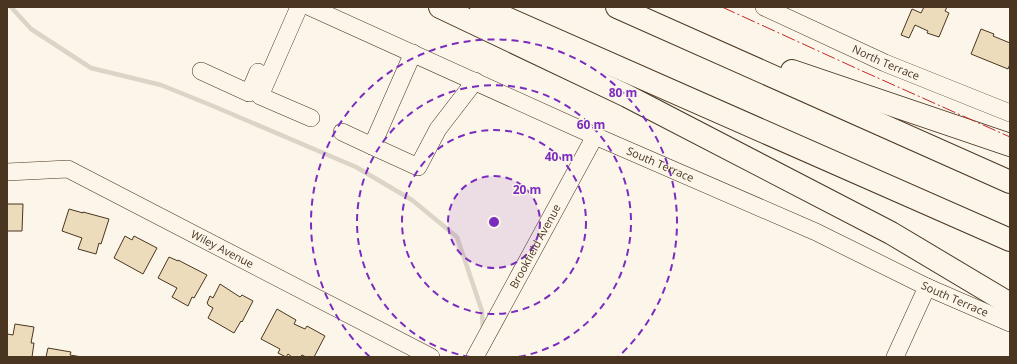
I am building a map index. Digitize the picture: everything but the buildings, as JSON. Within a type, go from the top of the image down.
[{"type":"highway","points":[[440,7],[662,114],[891,234],[1010,304]]},
{"type":"highway","points":[[481,7],[1010,240]]},
{"type":"highway","points":[[617,7],[1010,182]]},
{"type":"highway","points":[[660,26],[1010,145]]},
{"type":"street","points":[[201,72],[249,93],[286,7]]},
{"type":"street","points":[[299,7],[260,96],[311,118]]},
{"type":"street","name":"South Terrace","points":[[310,7],[595,136],[816,232],[927,287],[1010,323]]},
{"type":"street","name":"North Terrace","points":[[764,7],[885,63],[1010,114]]},
{"type":"street","points":[[372,146],[413,53]]},
{"type":"street","points":[[342,132],[418,168],[438,129],[475,81]]},
{"type":"street","name":"Brookfield Avenue","points":[[475,357],[595,136]]},
{"type":"street","name":"Wiley Avenue","points":[[7,172],[68,169],[431,357]]},
{"type":"street","points":[[895,357],[927,287]]},
{"type":"waterway","points":[[11,7],[31,29],[91,68],[161,85],[213,106],[356,167],[412,200],[457,237],[482,311],[483,331]]},
{"type":"power","points":[[722,7],[1010,137]]}]
